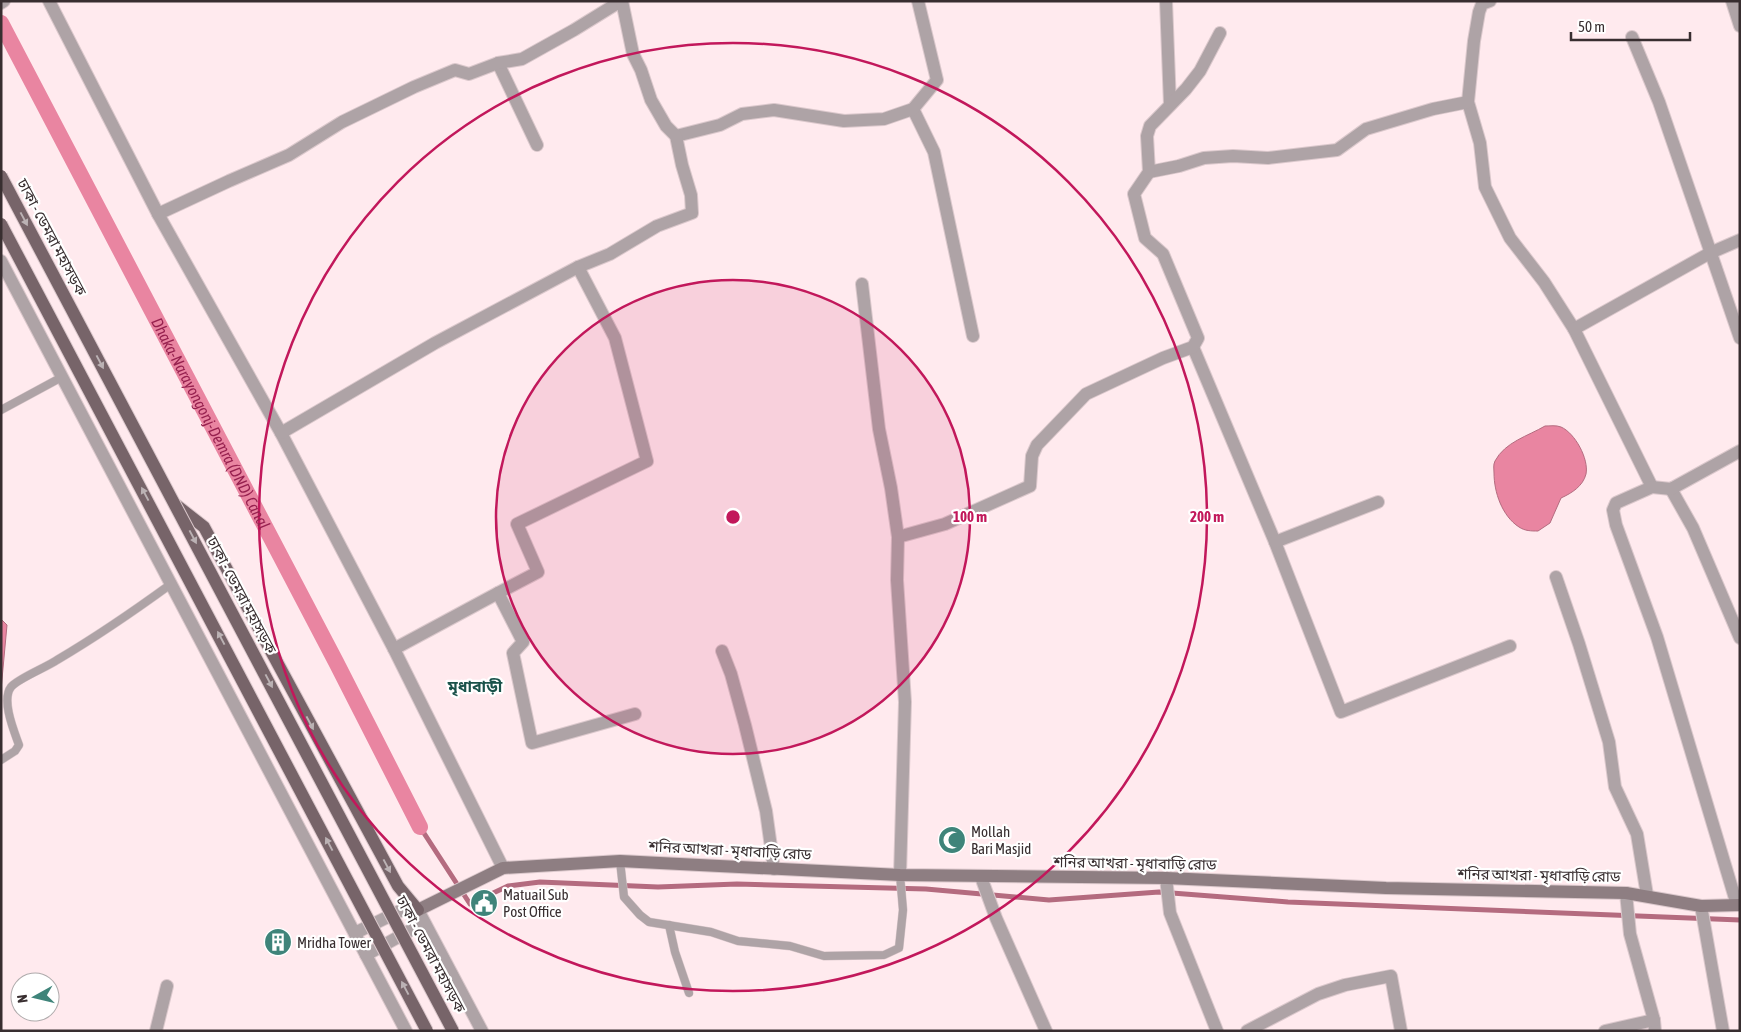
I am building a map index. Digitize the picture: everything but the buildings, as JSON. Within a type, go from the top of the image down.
[{"type":"main road","name":"ঢাকা - ডেমরা মহাসড়ক","points":[[1,176],[453,1031]]},
{"type":"main road","points":[[1,224],[428,1031]]},
{"type":"main road","points":[[176,505],[204,527],[398,886],[418,910]]},
{"type":"main road","name":"শনির আখরা - মৃধাবাড়ি রোড","points":[[418,910],[503,868],[620,865],[774,869],[900,875],[983,882],[1167,883],[1386,888],[1626,897],[1647,895],[1701,906],[1739,905]]},
{"type":"street","points":[[49,1],[158,214],[281,434],[394,649],[503,868]]},
{"type":"street","points":[[158,214],[229,180],[290,155],[342,122],[414,87],[455,70],[469,74],[498,63],[522,59],[621,1],[633,54],[641,70],[651,100],[666,126],[676,136],[691,195],[692,213],[657,226],[610,254],[578,267],[435,343],[281,434]]},
{"type":"street","points":[[676,136],[720,125],[742,114],[774,110],[844,121],[884,118],[913,109],[937,80],[918,1]]},
{"type":"street","points":[[1166,1],[1170,105]]},
{"type":"street","points":[[1490,1],[1482,4],[1479,12],[1468,102],[1480,143],[1485,186],[1510,238],[1544,282],[1574,329],[1652,487]]},
{"type":"street","points":[[1732,1],[1740,26]]},
{"type":"street","points":[[898,537],[945,524],[1030,486],[1032,456],[1038,445],[1086,394],[1163,358],[1193,347],[1198,338],[1163,254],[1146,238],[1134,194],[1149,172],[1147,136],[1150,126],[1200,71],[1220,33]]},
{"type":"street","points":[[1632,37],[1659,102],[1740,338]]},
{"type":"street","points":[[498,63],[537,144]]},
{"type":"street","points":[[1149,172],[1179,166],[1204,158],[1233,156],[1268,158],[1337,150],[1366,129],[1433,109],[1468,102]]},
{"type":"street","points":[[913,109],[934,152],[973,336]]},
{"type":"street","points":[[1574,329],[1710,253],[1740,240]]},
{"type":"street","points":[[1,261],[406,1031]]},
{"type":"street","points":[[394,649],[538,572],[517,524],[647,461],[615,338],[578,267]]},
{"type":"street","points":[[862,284],[880,429],[898,537],[897,580],[905,702],[900,875]]},
{"type":"street","points":[[1193,347],[1275,542],[1341,712],[1510,646]]},
{"type":"street","points":[[1739,905],[1657,637],[1616,525],[1613,510],[1616,503],[1652,487],[1671,489],[1740,451]]},
{"type":"street","points":[[1671,489],[1693,528],[1740,638]]},
{"type":"street","points":[[1275,542],[1378,502]]},
{"type":"street","points":[[1556,578],[1579,644],[1609,742],[1615,787],[1636,834],[1647,895]]},
{"type":"street","points":[[498,593],[523,642],[513,653],[532,743],[635,714]]},
{"type":"street","points":[[722,651],[738,700],[766,811],[774,869]]},
{"type":"street","points":[[983,882],[996,918],[1046,1031]]},
{"type":"street","points":[[1167,883],[1170,913],[1217,1031]]},
{"type":"street","points":[[1605,1031],[1654,1025],[1630,934],[1626,897]]},
{"type":"street","points":[[355,933],[408,906],[418,910],[482,1031]]},
{"type":"street","points":[[1701,906],[1723,1031]]},
{"type":"street","points":[[366,955],[418,926],[418,910]]},
{"type":"street","points":[[1247,1031],[1318,994],[1344,985],[1391,976],[1401,1031]]},
{"type":"street","points":[[156,1031],[167,986]]},
{"type":"lane","points":[[1,410],[62,377]]},
{"type":"lane","points":[[1,760],[19,745],[6,700],[10,687],[94,638],[171,584]]},
{"type":"lane","points":[[620,865],[624,896],[640,915],[649,922],[711,932],[738,941],[790,946],[824,956],[884,955],[899,948],[903,910],[900,875]]},
{"type":"lane","points":[[669,925],[675,952],[689,993]]},
{"type":"shaded area","points":[[1545,426],[1561,427],[1571,435],[1583,454],[1586,474],[1576,489],[1561,498],[1550,523],[1538,531],[1528,530],[1521,528],[1513,522],[1500,503],[1494,480],[1494,464],[1499,454],[1511,444]]},
{"type":"shaded area","points":[[1,619],[7,625],[1,690]]},
{"type":"waterway","name":"Dhaka-Narayongonj-Demra (DND) Canal","points":[[1,23],[336,662],[420,827]]},
{"type":"waterway","points":[[420,827],[470,904],[508,886],[540,882],[658,887],[737,884],[926,889],[1049,900],[1159,892],[1288,902],[1740,920]]},
{"type":"place","name":"Mollah Bari Masjid","points":[[952,840]]},
{"type":"place","name":"Matuail Sub Post Office","points":[[484,903]]},
{"type":"place","name":"Mridha Tower","points":[[278,942]]},
{"type":"district","name":"মৃধাবাড়ী","points":[[475,686]]}]
